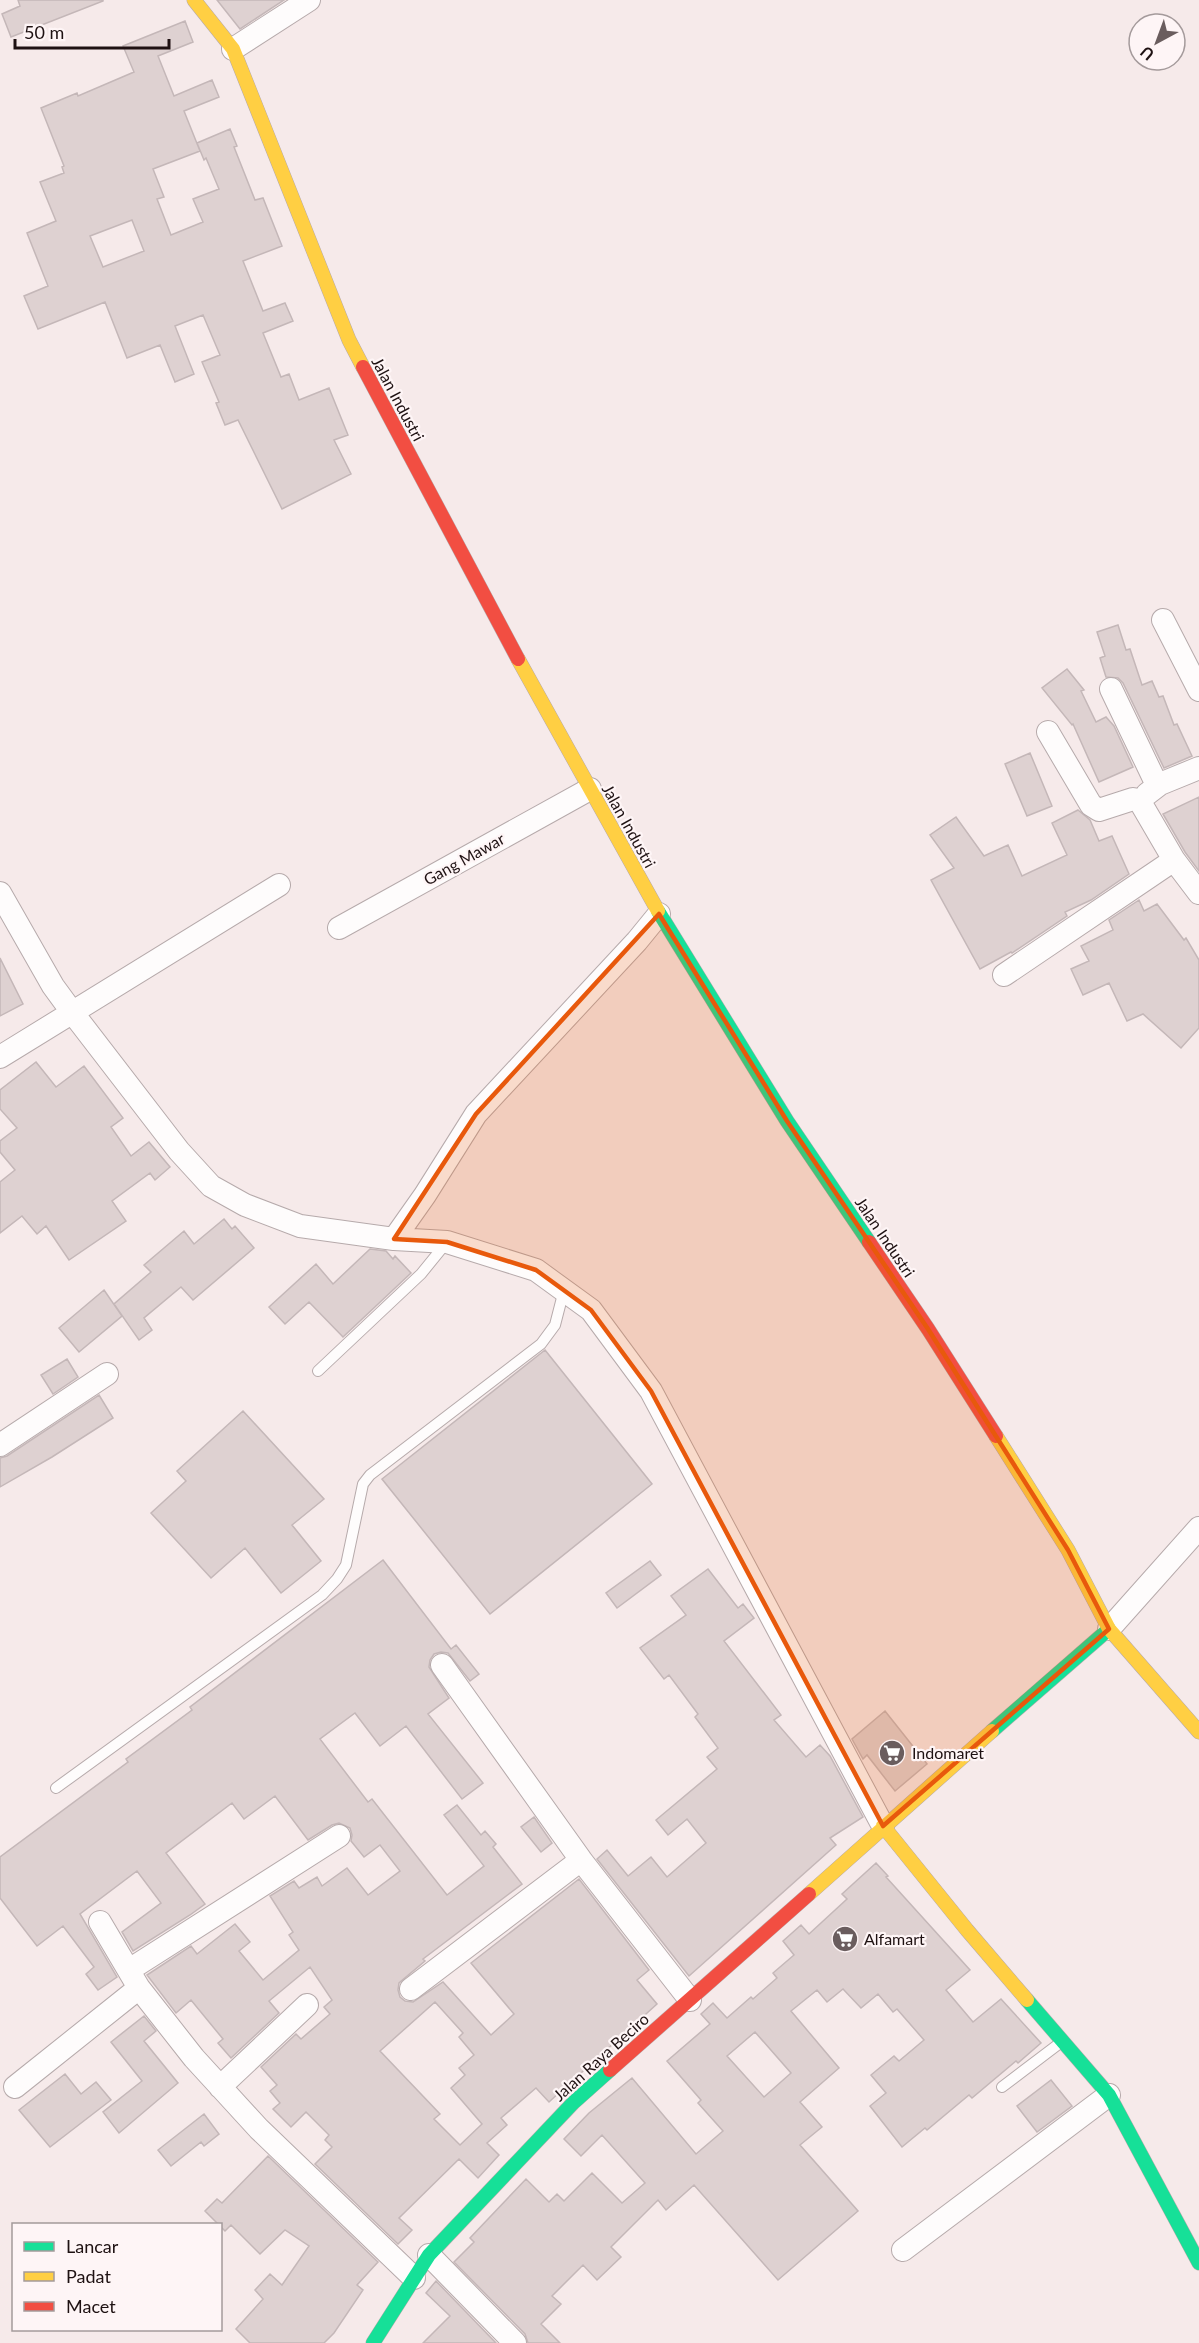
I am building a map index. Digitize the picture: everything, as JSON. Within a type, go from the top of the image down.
[{"type":"street","name":"Jalan Industri","points":[[194,0],[233,50],[349,340],[482,594],[659,914],[787,1121],[928,1329],[1061,1540],[1109,1629],[1199,1732]]},
{"type":"street","points":[[233,50],[309,0]]},
{"type":"street","points":[[1163,620],[1199,690]]},
{"type":"street","points":[[1111,689],[1157,785]]},
{"type":"street","points":[[1048,732],[1091,805],[1099,810],[1133,799],[1139,800],[1157,785],[1199,768]]},
{"type":"street","name":"Gang Mawar","points":[[339,928],[590,789]]},
{"type":"street","points":[[1139,800],[1174,860],[1199,893]]},
{"type":"street","points":[[1004,975],[1174,860]]},
{"type":"street","points":[[0,1057],[279,885]]},
{"type":"street","points":[[0,893],[6,920],[53,986],[179,1151],[211,1186],[245,1205],[300,1226],[394,1239],[447,1242],[536,1270],[591,1310],[651,1390],[883,1826],[967,1930],[1109,2095],[1199,2263]]},
{"type":"street","points":[[394,1239],[476,1114],[637,941],[659,914]]},
{"type":"street","points":[[0,1444],[107,1374]]},
{"type":"street","points":[[1109,1629],[1199,1528]]},
{"type":"street","name":"Jalan Raya Beciro","points":[[373,2343],[429,2255],[573,2103],[883,1826],[1109,1629]]},
{"type":"street","points":[[442,1665],[581,1860],[690,2000]]},
{"type":"street","points":[[15,2086],[134,1979],[339,1836]]},
{"type":"street","points":[[411,1989],[581,1860]]},
{"type":"street","points":[[100,1922],[134,1979],[194,2058],[259,2129],[414,2278]]},
{"type":"street","points":[[220,2086],[308,2005]]},
{"type":"street","points":[[903,2250],[1109,2095]]},
{"type":"street","points":[[429,2255],[515,2343]]},
{"type":"lane","points":[[318,1371],[421,1274],[447,1242]]},
{"type":"lane","points":[[56,1788],[322,1595],[346,1565],[363,1484],[370,1475],[540,1344],[555,1325],[564,1290]]},
{"type":"lane","points":[[1002,2087],[1063,2041]]},
{"type":"highlighted area","points":[[659,914],[787,1121],[928,1329],[1068,1550],[1109,1629],[883,1826],[651,1391],[591,1310],[536,1270],[447,1242],[394,1239],[476,1114]]},
{"type":"building","points":[[18,0],[103,1],[11,37],[2,14],[20,6]]},
{"type":"building","points":[[217,0],[284,0],[240,29]]},
{"type":"building","points":[[185,21],[193,42],[158,56],[174,96],[212,80],[219,97],[184,111],[200,151],[153,169],[164,197],[157,199],[171,235],[203,222],[193,199],[219,189],[197,143],[230,129],[237,146],[234,147],[255,200],[263,198],[282,246],[243,261],[263,311],[285,303],[293,321],[263,333],[281,377],[289,374],[299,400],[329,388],[348,435],[334,440],[351,474],[282,509],[238,420],[225,425],[216,403],[219,402],[202,362],[220,355],[203,315],[175,326],[194,374],[175,382],[160,345],[127,358],[105,302],[38,329],[24,296],[48,286],[27,233],[56,221],[40,182],[64,173],[62,167],[64,166],[41,108],[77,93],[78,96],[134,72],[123,46]],"holes":[[[132,220],[144,251],[103,267],[90,236]]]},
{"type":"building","points":[[1118,625],[1126,650],[1130,649],[1142,685],[1152,681],[1159,697],[1163,696],[1174,725],[1177,724],[1192,756],[1164,768],[1123,683],[1118,678],[1106,677],[1100,658],[1105,656],[1097,632]]},
{"type":"building","points":[[1067,669],[1084,690],[1081,691],[1096,722],[1106,717],[1114,726],[1133,767],[1099,782],[1073,724],[1042,688]]},
{"type":"building","points":[[1030,753],[1052,806],[1027,816],[1005,764]]},
{"type":"building","points":[[1199,797],[1199,871],[1163,814]]},
{"type":"building","points":[[1078,810],[1090,820],[1099,841],[1112,836],[1129,874],[1091,900],[1065,912],[1067,916],[1012,953],[980,969],[931,880],[954,868],[930,835],[956,817],[984,856],[1008,845],[1022,876],[1067,855],[1052,823]]},
{"type":"building","points":[[1139,900],[1144,911],[1157,904],[1184,940],[1186,938],[1199,960],[1199,1028],[1181,1048],[1143,1014],[1127,1021],[1109,983],[1083,995],[1071,969],[1089,961],[1081,946],[1113,930],[1109,920]]},
{"type":"building","points":[[0,958],[23,1004],[0,1016]]},
{"type":"building","points":[[36,1062],[56,1087],[84,1066],[123,1118],[111,1127],[131,1156],[149,1142],[170,1167],[155,1180],[150,1173],[112,1201],[126,1221],[69,1260],[46,1226],[37,1234],[22,1216],[0,1233],[0,1182],[15,1170],[0,1152],[0,1141],[17,1128],[0,1109],[0,1090]]},
{"type":"building","points":[[224,1219],[232,1229],[235,1226],[254,1248],[193,1300],[181,1287],[144,1318],[152,1330],[139,1340],[114,1304],[151,1272],[144,1265],[184,1231],[194,1244]]},
{"type":"building","points":[[370,1249],[386,1251],[393,1259],[395,1256],[411,1273],[343,1337],[309,1302],[285,1324],[269,1307],[316,1264],[333,1284]]},
{"type":"building","points":[[104,1290],[122,1316],[79,1352],[59,1328]]},
{"type":"building","points":[[545,1350],[652,1484],[490,1614],[382,1479]]},
{"type":"building","points":[[67,1359],[78,1377],[53,1394],[41,1375]]},
{"type":"building","points":[[99,1395],[113,1418],[0,1487],[0,1458],[7,1456]]},
{"type":"building","points":[[243,1411],[324,1499],[292,1525],[321,1561],[281,1593],[245,1548],[211,1578],[151,1513],[186,1481],[177,1471]]},
{"type":"building","points":[[383,1560],[451,1649],[456,1645],[479,1674],[470,1681],[448,1653],[434,1654],[429,1667],[449,1698],[428,1714],[483,1783],[462,1799],[406,1726],[380,1746],[355,1713],[320,1739],[368,1802],[372,1799],[447,1895],[484,1866],[444,1815],[457,1805],[481,1835],[485,1831],[496,1844],[493,1847],[522,1884],[423,1959],[425,1961],[399,1983],[400,1997],[405,2001],[413,2002],[443,1982],[491,2035],[514,2014],[471,1963],[579,1879],[649,1970],[637,1980],[657,2004],[549,2102],[536,2088],[501,2118],[507,2125],[487,2143],[499,2155],[478,2178],[459,2159],[399,2218],[412,2230],[398,2244],[315,2164],[332,2147],[325,2140],[329,2135],[306,2112],[291,2127],[273,2109],[280,2103],[270,2091],[277,2085],[261,2067],[296,2034],[301,2039],[330,2014],[324,2007],[332,2000],[310,1967],[269,2001],[279,2013],[231,2058],[218,2043],[223,2039],[191,2000],[176,2013],[147,1975],[191,1946],[197,1954],[235,1924],[250,1942],[239,1951],[263,1980],[299,1950],[289,1935],[293,1932],[270,1896],[294,1881],[299,1888],[317,1877],[322,1886],[347,1868],[368,1895],[400,1871],[380,1845],[364,1857],[351,1841],[350,1828],[339,1823],[308,1840],[275,1796],[244,1819],[232,1803],[166,1853],[205,1904],[190,1915],[133,1951],[122,1932],[161,1903],[137,1871],[80,1914],[117,1977],[98,1990],[86,1974],[94,1967],[63,1926],[37,1946],[0,1898],[0,1857],[128,1762],[126,1759],[192,1710],[190,1707]],"holes":[[[435,2002],[463,2033],[459,2037],[474,2055],[459,2068],[465,2075],[451,2088],[482,2124],[460,2145],[434,2119],[440,2114],[380,2051]]]},
{"type":"building","points":[[650,1561],[661,1575],[617,1608],[606,1593]]},
{"type":"building","points":[[708,1569],[738,1608],[743,1604],[754,1618],[724,1641],[781,1715],[774,1720],[806,1757],[820,1745],[830,1756],[863,1817],[830,1838],[836,1845],[689,1976],[597,1859],[607,1850],[628,1876],[651,1857],[667,1877],[706,1843],[687,1819],[668,1835],[656,1820],[717,1769],[707,1757],[718,1748],[695,1717],[698,1714],[669,1675],[664,1679],[640,1648],[686,1615],[671,1596]]},
{"type":"building","name":"Indomaret","points":[[885,1711],[927,1764],[895,1791],[867,1755],[863,1759],[852,1739]]},
{"type":"building","points":[[534,1817],[552,1843],[541,1852],[521,1827]]},
{"type":"building","points":[[876,1863],[970,1970],[946,1990],[973,2022],[1001,1999],[1041,2043],[972,2098],[969,2095],[927,2130],[925,2128],[902,2147],[870,2106],[886,2093],[871,2075],[894,2056],[899,2061],[924,2040],[897,2009],[893,2012],[878,1994],[861,2008],[843,1989],[827,2002],[817,1990],[791,2011],[839,2068],[800,2102],[822,2127],[800,2145],[858,2211],[778,2280],[694,2185],[666,2210],[658,2200],[611,2247],[621,2257],[597,2280],[583,2265],[552,2296],[561,2304],[541,2324],[560,2343],[528,2343],[525,2334],[454,2262],[474,2242],[470,2238],[526,2179],[549,2202],[557,2194],[564,2201],[592,2173],[622,2203],[645,2183],[602,2135],[581,2156],[564,2139],[589,2113],[632,2078],[696,2154],[723,2131],[698,2103],[701,2100],[667,2061],[710,2024],[701,2014],[713,2003],[727,2018],[777,1978],[773,1973],[794,1955],[783,1941],[801,1925],[809,1934],[847,1899],[842,1894]],"holes":[[[755,2032],[791,2073],[764,2097],[727,2056]]]},
{"type":"building","points":[[144,2016],[156,2031],[144,2041],[178,2083],[119,2133],[103,2112],[142,2081],[111,2042]]},
{"type":"building","points":[[65,2074],[81,2094],[96,2082],[111,2100],[50,2147],[19,2110]]},
{"type":"building","points":[[1051,2080],[1072,2106],[1037,2132],[1017,2106]]},
{"type":"building","points":[[204,2114],[219,2134],[204,2146],[201,2142],[171,2166],[158,2150]]},
{"type":"building","points":[[268,2156],[378,2262],[357,2285],[363,2290],[334,2333],[324,2343],[250,2343],[236,2329],[263,2299],[255,2290],[270,2274],[282,2285],[309,2246],[285,2230],[260,2254],[231,2225],[225,2231],[222,2223],[217,2223],[205,2211],[217,2199],[222,2203]]},
{"type":"building","points":[[436,2281],[496,2343],[423,2343],[450,2316],[426,2293]]},
{"type":"traffic: fast","points":[[658,911],[787,1121],[869,1242]]},
{"type":"traffic: fast","points":[[992,1731],[1109,1629]]},
{"type":"traffic: fast","points":[[1027,2000],[1109,2095],[1199,2263]]},
{"type":"traffic: fast","points":[[373,2343],[429,2255],[573,2103],[610,2070]]},
{"type":"traffic: slow","points":[[194,0],[233,49],[349,340],[363,367]]},
{"type":"traffic: slow","points":[[518,659],[658,911]]},
{"type":"traffic: slow","points":[[996,1436],[1068,1550],[1109,1629],[1199,1732]]},
{"type":"traffic: slow","points":[[809,1894],[992,1731]]},
{"type":"traffic: slow","points":[[883,1826],[1027,2000]]},
{"type":"traffic: jam","points":[[363,367],[518,659]]},
{"type":"traffic: jam","points":[[869,1242],[996,1436]]},
{"type":"traffic: jam","points":[[610,2070],[809,1894]]},
{"type":"place","name":"Indomaret","points":[[892,1753]]},
{"type":"place","name":"Alfamart","points":[[845,1939]]}]
